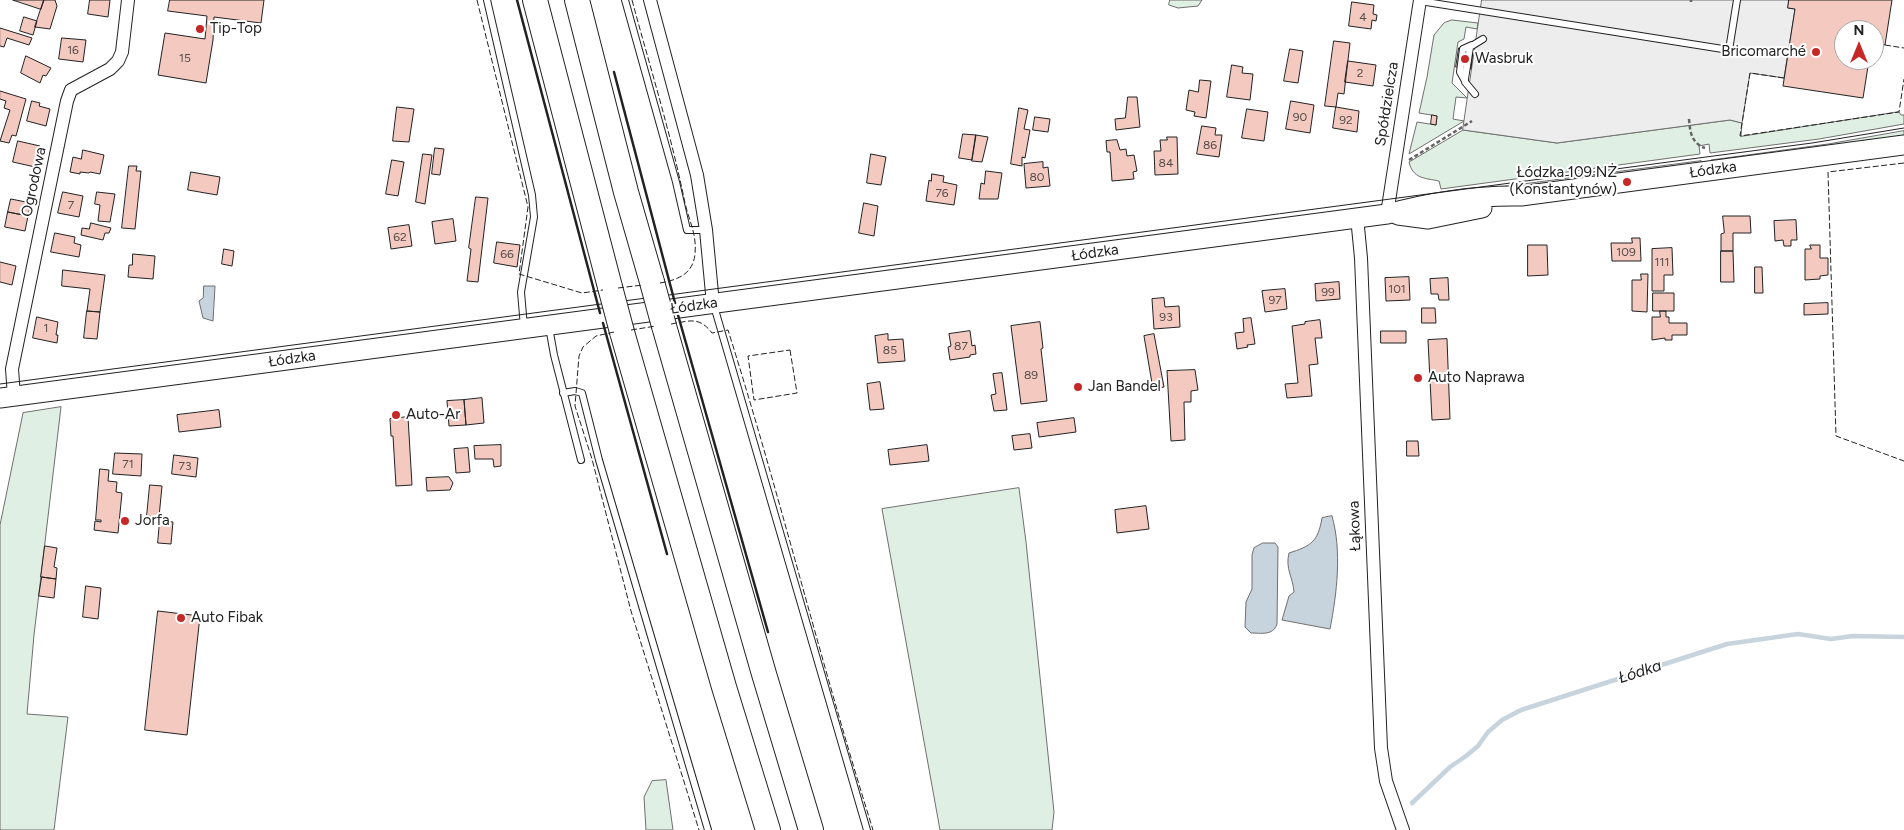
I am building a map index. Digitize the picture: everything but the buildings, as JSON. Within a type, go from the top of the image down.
[{"type":"highway","points":[[535,0],[622,332],[724,687],[768,830]]},
{"type":"highway","points":[[578,0],[626,192],[761,665],[811,830]]},
{"type":"main road","name":"Łódzka","points":[[7,397],[1387,214],[1418,218],[1440,217],[1503,203],[1521,196],[1904,145]]},
{"type":"street","name":"Ogrodowa","points":[[7,397],[67,101],[71,90],[110,69],[118,60],[122,52],[128,0]]},
{"type":"street","points":[[650,0],[697,175],[706,230],[713,304]]},
{"type":"street","name":"Spółdzielcza","points":[[1387,214],[1420,0]]},
{"type":"street","name":"Łąkowa","points":[[1358,218],[1381,748],[1386,781],[1403,830]]},
{"type":"lane","points":[[487,0],[532,195],[534,217],[521,292],[524,328]]},
{"type":"lane","points":[[625,0],[676,182],[687,230],[706,230]]},
{"type":"lane","points":[[1420,0],[1729,50],[1737,0]]},
{"type":"lane","points":[[1475,94],[1465,82],[1472,45],[1483,39]]},
{"type":"lane","points":[[713,304],[866,830]]},
{"type":"lane","points":[[549,325],[563,392],[581,460]]},
{"type":"lane","points":[[563,392],[576,391],[582,393],[604,479],[708,830]]},
{"type":"path","points":[[1689,118],[1691,136],[1695,142],[1704,148]]},
{"type":"path","points":[[1406,161],[1472,121]]},
{"type":"green space","points":[[1170,0],[1202,0],[1198,6],[1178,8],[1169,5]]},
{"type":"green space","points":[[1452,20],[1478,23],[1477,29],[1466,27],[1464,39],[1458,42],[1452,83],[1467,98],[1456,97],[1453,119],[1464,121],[1409,154],[1417,122],[1436,125],[1437,116],[1419,113],[1434,35],[1444,23]]},
{"type":"green space","points":[[1899,112],[1901,115],[1904,115],[1904,124],[1819,139],[1710,153],[1709,144],[1699,146],[1700,154],[1441,189],[1439,181],[1420,177],[1413,172],[1409,162],[1463,130],[1557,143],[1730,120],[1742,123],[1741,136]]},
{"type":"green space","points":[[1904,131],[1904,137],[1714,162],[1711,160],[1828,144]]},
{"type":"green space","points":[[1701,161],[1700,164],[1442,198],[1442,195]]},
{"type":"green space","points":[[61,407],[34,635],[27,714],[68,717],[54,830],[0,830],[0,525],[23,413]]},
{"type":"green space","points":[[1019,488],[1054,812],[1052,830],[940,830],[882,509]]},
{"type":"green space","points":[[666,780],[673,830],[646,830],[644,797],[652,781]]},
{"type":"shaded area","points":[[1482,0],[1789,0],[1788,8],[1795,9],[1784,78],[1750,73],[1742,123],[1730,120],[1557,143],[1463,130]]},
{"type":"shaded area","points":[[204,286],[215,286],[213,321],[203,318],[199,301],[203,298]]},
{"type":"shaded area","points":[[1332,516],[1338,558],[1335,601],[1330,629],[1282,620],[1289,596],[1294,592],[1288,564],[1289,553],[1303,548],[1312,542],[1316,538],[1322,518]]},
{"type":"shaded area","points":[[1263,543],[1275,543],[1278,547],[1277,624],[1270,632],[1251,633],[1245,627],[1246,602],[1252,589],[1252,555],[1254,548]]},
{"type":"waterway","name":"Łódka","points":[[1412,803],[1450,767],[1478,746],[1488,732],[1502,720],[1521,710],[1727,644],[1798,634],[1831,639],[1853,636],[1904,637]]},
{"type":"tram line","points":[[0,384],[1812,143],[1904,128]]},
{"type":"fence","points":[[477,0],[528,207],[519,274],[582,293],[603,290]]},
{"type":"fence","points":[[632,0],[667,126],[695,240],[694,261],[688,271],[678,278],[660,283]]},
{"type":"fence","points":[[1885,45],[1904,48]]},
{"type":"fence","points":[[1784,78],[1750,73],[1740,136],[1899,112],[1904,79]]},
{"type":"fence","points":[[1904,163],[1828,172],[1836,436],[1904,461]]},
{"type":"fence","points":[[618,288],[643,285]]},
{"type":"fence","points":[[671,324],[694,321],[703,324],[712,333],[728,330],[873,830]]},
{"type":"fence","points":[[631,330],[656,326]]},
{"type":"fence","points":[[614,332],[596,336],[583,347],[579,356],[575,406],[592,459],[631,611],[699,830]]},
{"type":"fence","points":[[790,350],[797,393],[754,400],[748,356],[790,350]]},
{"type":"wall","points":[[517,0],[600,313]]},
{"type":"wall","points":[[614,72],[675,303]]},
{"type":"wall","points":[[678,315],[768,632]]},
{"type":"wall","points":[[603,323],[667,554]]},
{"type":"place","name":"Tip-Top","points":[[200,29]]},
{"type":"place","name":"Bricomarché","points":[[1816,52]]},
{"type":"place","name":"Wasbruk","points":[[1465,59]]},
{"type":"place","name":"Łódzka 109 NŻ (Konstantynów)","points":[[1627,182]]},
{"type":"place","name":"Auto Naprawa","points":[[1418,378]]},
{"type":"place","name":"Jan Bandel","points":[[1078,387]]},
{"type":"place","name":"Auto-Ar","points":[[396,415]]},
{"type":"place","name":"Jorfa","points":[[125,521]]},
{"type":"place","name":"Auto Fibak","points":[[181,618]]}]
